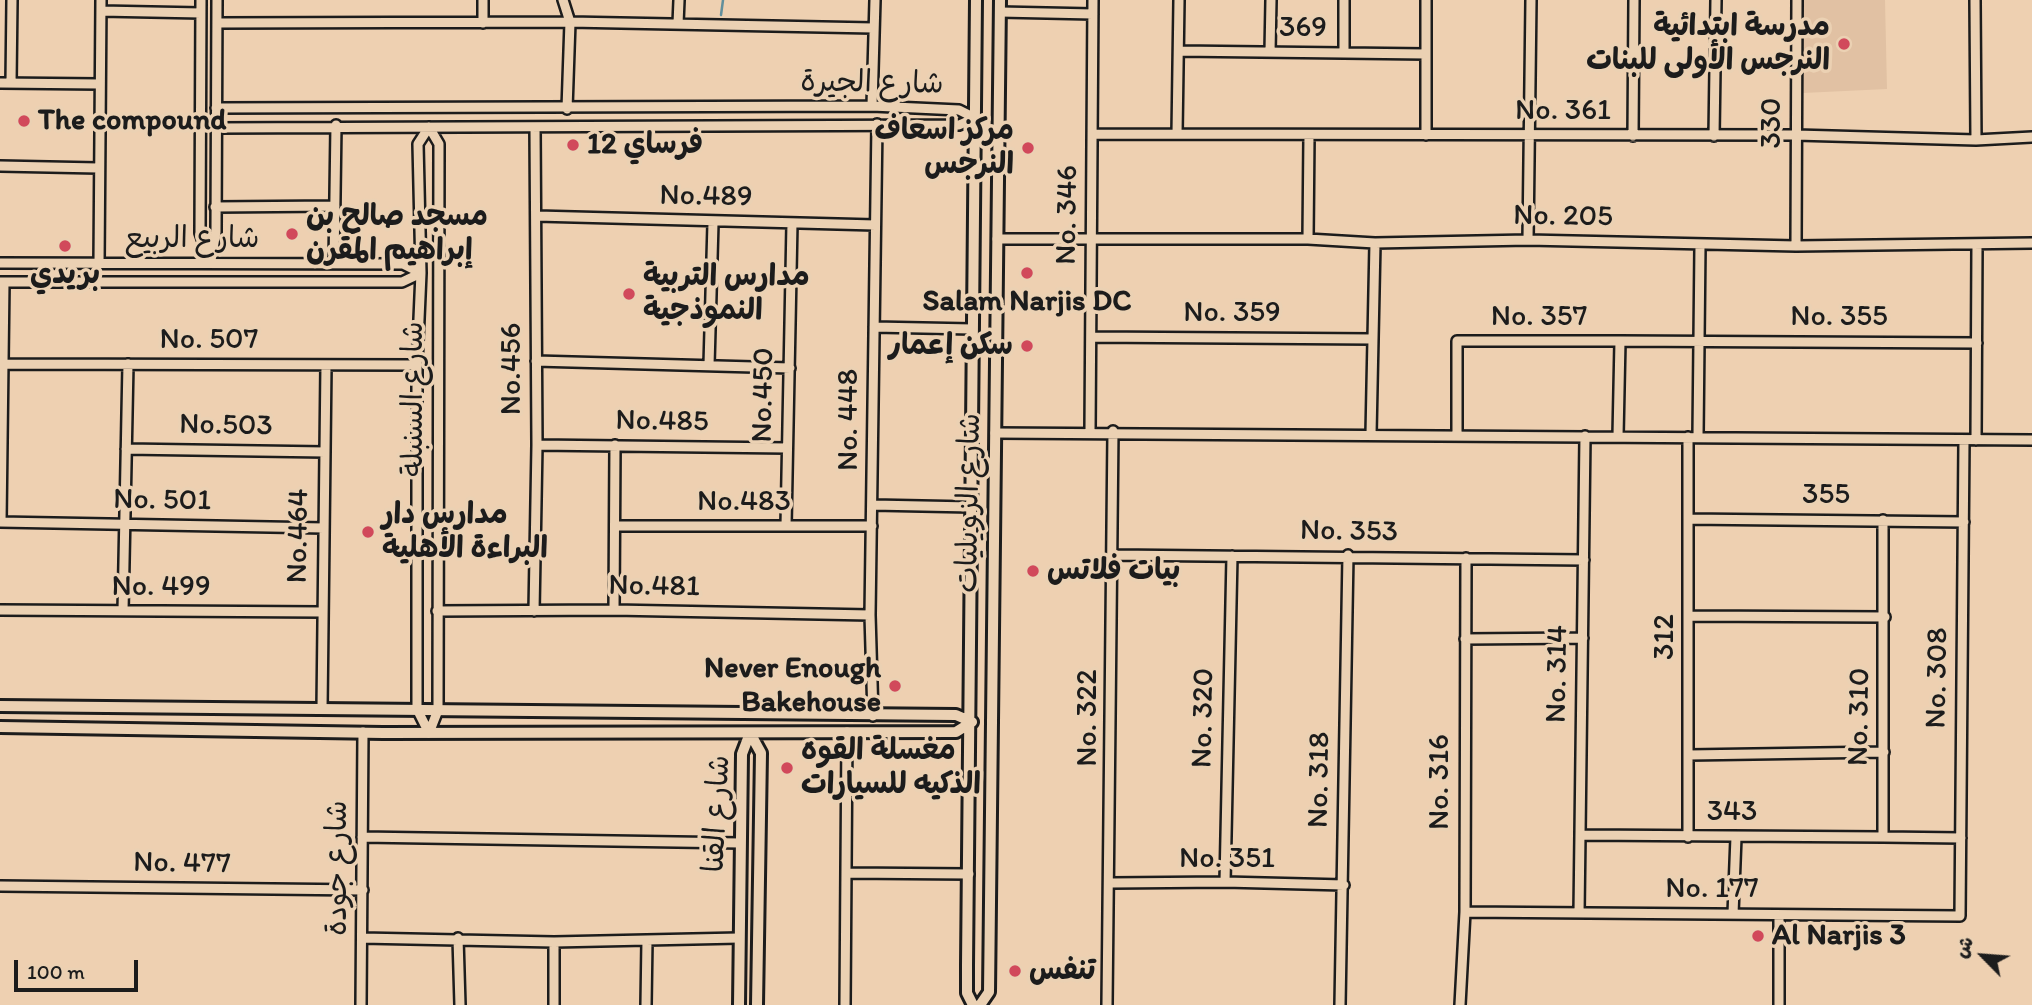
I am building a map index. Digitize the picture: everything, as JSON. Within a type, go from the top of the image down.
[{"type":"street","points":[[11,83],[12,0]]},
{"type":"street","points":[[99,264],[101,0]]},
{"type":"street","points":[[201,0],[200,233],[210,262]]},
{"type":"street","points":[[210,262],[216,232],[218,0]]},
{"type":"street","points":[[483,0],[483,23]]},
{"type":"street","points":[[563,0],[569,22],[567,109]]},
{"type":"street","points":[[678,24],[679,0]]},
{"type":"street","points":[[872,106],[874,0]]},
{"type":"street","name":"شارع الزويليات","points":[[973,1005],[967,993],[972,722],[971,507],[976,0]]},
{"type":"street","name":"No. 346","points":[[1090,431],[1093,0]]},
{"type":"street","points":[[1177,134],[1179,0]]},
{"type":"street","points":[[1270,52],[1271,0]]},
{"type":"street","points":[[1344,0],[1344,52]]},
{"type":"street","points":[[1426,0],[1426,135]]},
{"type":"street","points":[[1528,240],[1531,0]]},
{"type":"street","points":[[1633,136],[1634,0]]},
{"type":"street","points":[[1714,136],[1716,0]]},
{"type":"street","name":"330","points":[[1796,246],[1797,0]]},
{"type":"street","points":[[1975,0],[1976,140]]},
{"type":"street","points":[[1000,6],[1093,14]]},
{"type":"street","name":"شارع الزويليات","points":[[980,1005],[989,992],[1000,6]]},
{"type":"street","points":[[101,11],[201,13]]},
{"type":"street","points":[[217,23],[569,22],[873,28]]},
{"type":"street","name":"369","points":[[1179,51],[1426,54]]},
{"type":"street","points":[[0,83],[99,84]]},
{"type":"street","name":"شارع الجيرة","points":[[216,108],[872,106],[958,110],[975,118]]},
{"type":"street","name":"شارع الجيرة","points":[[216,128],[336,125],[959,125],[975,118]]},
{"type":"street","name":"No. 448","points":[[873,716],[870,615],[877,124]]},
{"type":"street","points":[[334,264],[336,125]]},
{"type":"street","name":"شارع السنبلة","points":[[429,127],[439,144],[438,709],[429,733],[417,709],[417,365],[421,273],[418,144],[429,127]]},
{"type":"street","name":"No.456","points":[[534,611],[537,445],[535,127]]},
{"type":"street","name":"No. 361","points":[[1094,134],[1796,135],[1976,140],[2032,137]]},
{"type":"street","points":[[1308,239],[1309,135]]},
{"type":"street","points":[[0,166],[98,169]]},
{"type":"street","points":[[215,207],[335,206]]},
{"type":"street","name":"No.489","points":[[537,216],[713,223],[875,225]]},
{"type":"street","points":[[709,365],[713,223]]},
{"type":"street","name":"No.450","points":[[786,526],[792,223]]},
{"type":"street","name":"No. 205","points":[[997,239],[1308,239],[1375,243],[1528,240],[1796,246],[2032,243]]},
{"type":"street","points":[[1371,434],[1375,243]]},
{"type":"street","points":[[1976,440],[1977,244]]},
{"type":"street","points":[[1698,436],[1700,245]]},
{"type":"street","name":"شارع الربيع","points":[[0,262],[403,264],[421,273]]},
{"type":"street","name":"شارع الربيع","points":[[2,282],[402,282],[421,273]]},
{"type":"street","points":[[0,522],[2,282]]},
{"type":"street","points":[[874,327],[972,329]]},
{"type":"street","name":"No. 359","points":[[1091,337],[1373,339]]},
{"type":"street","name":"No. 357","points":[[1457,434],[1457,341],[1620,341],[1618,436]]},
{"type":"street","name":"No. 355","points":[[1620,341],[1977,343]]},
{"type":"street","points":[[536,361],[790,368]]},
{"type":"street","name":"No. 507","points":[[1,364],[417,365]]},
{"type":"street","points":[[123,611],[128,364]]},
{"type":"street","name":"No.464","points":[[321,709],[326,365]]},
{"type":"street","points":[[995,433],[1113,431],[2032,440]]},
{"type":"street","name":"No. 322","points":[[1107,1005],[1111,883],[1113,431]]},
{"type":"street","name":"No. 314","points":[[1579,913],[1585,436]]},
{"type":"street","name":"312","points":[[1688,437],[1688,837]]},
{"type":"street","name":"No. 308","points":[[1960,916],[1964,440]]},
{"type":"street","name":"No.485","points":[[537,445],[788,448]]},
{"type":"street","points":[[614,610],[615,445]]},
{"type":"street","name":"No.503","points":[[126,449],[325,452]]},
{"type":"street","points":[[873,505],[971,507]]},
{"type":"street","name":"355","points":[[1688,519],[1964,523]]},
{"type":"street","name":"No. 310","points":[[1883,520],[1883,837]]},
{"type":"street","name":"No. 501","points":[[0,522],[324,528]]},
{"type":"street","name":"No.483","points":[[616,526],[872,526]]},
{"type":"street","name":"No. 353","points":[[1114,555],[1584,559]]},
{"type":"street","name":"No. 318","points":[[1340,1005],[1348,555]]},
{"type":"street","name":"No. 320","points":[[1225,882],[1231,556]]},
{"type":"street","name":"No. 316","points":[[1460,1005],[1465,912],[1466,558]]},
{"type":"street","name":"No. 499","points":[[0,610],[322,612]]},
{"type":"street","name":"No.481","points":[[437,611],[614,610],[870,615]]},
{"type":"street","points":[[1690,616],[1885,617]]},
{"type":"street","points":[[1465,639],[1583,638]]},
{"type":"street","points":[[0,706],[956,715],[972,722]]},
{"type":"street","points":[[0,727],[429,733],[956,732],[972,722]]},
{"type":"street","name":"شارع جودة","points":[[361,1005],[363,732]]},
{"type":"street","points":[[845,1005],[846,732]]},
{"type":"street","name":"شارع القنا","points":[[739,1005],[742,754],[750,733]]},
{"type":"street","name":"شارع القنا","points":[[750,733],[761,753],[757,1005]]},
{"type":"street","points":[[1689,755],[1884,752]]},
{"type":"street","name":"343","points":[[1581,835],[1883,837]]},
{"type":"street","points":[[362,837],[740,843]]},
{"type":"street","points":[[1734,914],[1736,837]]},
{"type":"street","points":[[1883,837],[1961,838]]},
{"type":"street","points":[[846,873],[969,874]]},
{"type":"street","name":"No. 351","points":[[1111,883],[1344,885]]},
{"type":"street","name":"No. 477","points":[[0,886],[363,890]]},
{"type":"street","name":"No. 177","points":[[1465,912],[1960,916]]},
{"type":"street","points":[[1779,915],[1779,1005]]},
{"type":"street","points":[[362,938],[554,942],[739,938]]},
{"type":"street","points":[[458,938],[460,1005]]},
{"type":"street","points":[[646,1005],[647,940]]},
{"type":"street","points":[[554,942],[554,1005]]},
{"type":"shaded area","name":"مدرسة ابتدائية النرجس الأولى للبنات","points":[[1802,0],[1885,0],[1887,89],[1803,93]]},
{"type":"waterway","points":[[721,15],[723,0]]},
{"type":"place","name":"مدرسة ابتدائية النرجس الأولى للبنات","points":[[1844,44]]},
{"type":"place","name":"The compound","points":[[24,121]]},
{"type":"place","name":"فرساي 12","points":[[573,145]]},
{"type":"place","name":"مركز اسعاف النرجس","points":[[1028,148]]},
{"type":"place","name":"مسجد صالح بن إبراهيم المقرن","points":[[292,234]]},
{"type":"place","name":"بريدي","points":[[65,246]]},
{"type":"place","name":"Salam Narjis DC","points":[[1027,273]]},
{"type":"place","name":"مدارس التربية النموذجية","points":[[629,294]]},
{"type":"place","name":"سكن إعمار","points":[[1027,346]]},
{"type":"place","name":"مدارس دار البراءة الأهلية","points":[[368,532]]},
{"type":"place","name":"بيات فلاتس","points":[[1033,571]]},
{"type":"place","name":"Never Enough Bakehouse","points":[[895,686]]},
{"type":"place","name":"مغسلة القوه الذكيه للسيارات","points":[[787,768]]},
{"type":"place","name":"Al Narjis 3","points":[[1758,936]]},
{"type":"place","name":"تنفس","points":[[1015,971]]}]
